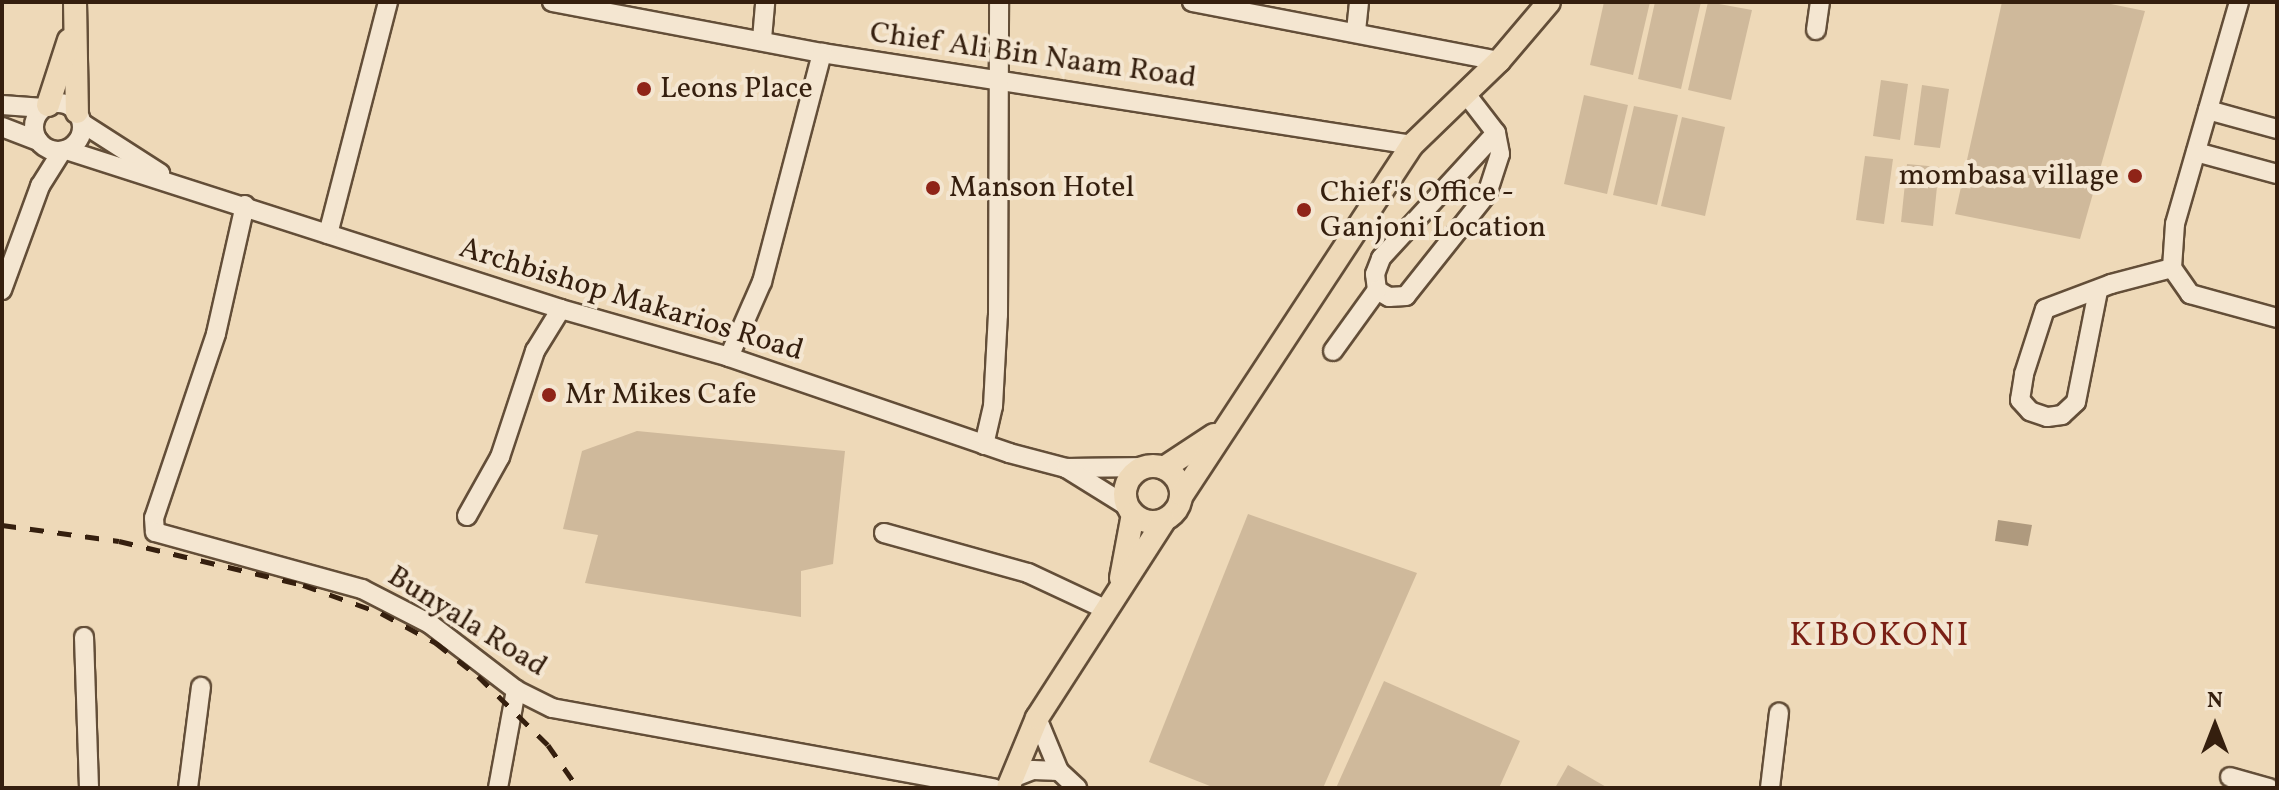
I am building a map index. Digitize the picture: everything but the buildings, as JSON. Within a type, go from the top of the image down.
[{"type":"main road","points":[[75,2],[72,32],[80,118]]},
{"type":"main road","points":[[1005,785],[1037,718],[1112,600],[1164,521],[1173,515],[1219,432],[1412,145],[1499,61],[1549,2]]},
{"type":"main road","points":[[46,106],[72,32]]},
{"type":"main road","points":[[1112,600],[1130,510],[1128,481],[1219,432]]},
{"type":"main road","points":[[1156,468],[1174,475],[1182,495]]},
{"type":"main road","points":[[1130,510],[1142,520],[1164,521]]},
{"type":"street","points":[[328,234],[388,2]]},
{"type":"street","name":"Chief Ali Bin Naam Road","points":[[552,2],[762,39],[822,53],[998,78],[1412,145]]},
{"type":"street","points":[[762,39],[765,2]]},
{"type":"street","points":[[984,445],[993,406],[998,315],[999,2]]},
{"type":"street","points":[[1192,2],[1356,31],[1499,61]]},
{"type":"street","points":[[1356,31],[1359,2]]},
{"type":"street","points":[[1816,30],[1820,2]]},
{"type":"street","points":[[2239,2],[2170,247],[2172,268],[2190,294],[2277,318]]},
{"type":"street","points":[[729,357],[762,282],[822,53]]},
{"type":"street","points":[[1377,290],[1389,297],[1406,296],[1487,194],[1500,154],[1496,133],[1466,94]]},
{"type":"street","points":[[2,105],[64,104],[80,118],[81,137],[64,151],[40,186],[2,290]]},
{"type":"street","points":[[40,186],[40,144],[34,127],[46,106]]},
{"type":"street","points":[[2208,110],[2277,129]]},
{"type":"street","name":"Archbishop Makarios Road","points":[[80,118],[179,185]]},
{"type":"street","points":[[2,127],[64,151]]},
{"type":"street","points":[[1333,351],[1377,290],[1375,274],[1381,258],[1496,133]]},
{"type":"street","name":"Archbishop Makarios Road","points":[[64,151],[245,205],[561,309],[729,357],[984,445],[1066,468]]},
{"type":"street","points":[[2196,152],[2277,174]]},
{"type":"street","name":"Bunyala Road","points":[[245,205],[216,334],[154,518],[155,532],[362,589],[430,624],[516,690],[584,715],[1005,785]]},
{"type":"street","points":[[2098,291],[2076,402],[2062,415],[2047,417],[2030,411],[2020,400],[2024,374],[2045,309],[2098,291],[2172,268]]},
{"type":"street","points":[[467,516],[500,457],[535,351],[561,309]]},
{"type":"street","points":[[993,406],[1009,453]]},
{"type":"street","points":[[1066,468],[1156,468]]},
{"type":"street","points":[[1066,468],[1130,510]]},
{"type":"street","points":[[884,533],[1112,600]]},
{"type":"street","points":[[84,637],[89,788]]},
{"type":"street","points":[[188,788],[201,687]]},
{"type":"street","points":[[498,788],[516,690]]},
{"type":"street","points":[[1770,788],[1779,713]]},
{"type":"street","points":[[1037,718],[1059,771],[1077,788]]},
{"type":"street","points":[[1005,785],[1033,770],[1059,771]]},
{"type":"street","points":[[2230,777],[2269,788]]},
{"type":"shaded area","points":[[1604,2],[1650,2],[1633,75],[1590,65]]},
{"type":"shaded area","points":[[1655,2],[1701,2],[1681,89],[1638,79]]},
{"type":"shaded area","points":[[1708,2],[1752,10],[1731,100],[1688,90]]},
{"type":"shaded area","points":[[2002,2],[2101,2],[2145,11],[2080,239],[1955,214]]},
{"type":"shaded area","points":[[1881,80],[1908,84],[1900,140],[1873,136]]},
{"type":"shaded area","points":[[1922,85],[1949,89],[1940,148],[1914,145]]},
{"type":"shaded area","points":[[1584,95],[1628,105],[1607,194],[1564,184]]},
{"type":"shaded area","points":[[1634,106],[1678,115],[1657,205],[1613,195]]},
{"type":"shaded area","points":[[1682,117],[1725,127],[1705,216],[1661,206]]},
{"type":"shaded area","points":[[1865,156],[1893,159],[1884,224],[1856,220]]},
{"type":"shaded area","points":[[1907,164],[1939,167],[1933,226],[1901,222]]},
{"type":"shaded area","points":[[637,431],[845,451],[833,564],[801,571],[801,617],[585,583],[598,535],[563,529],[582,451]]},
{"type":"shaded area","points":[[1248,514],[1417,573],[1323,788],[1215,788],[1149,762]]},
{"type":"shaded area","points":[[1998,520],[2032,525],[2028,546],[1995,541]]},
{"type":"shaded area","points":[[1384,681],[1520,741],[1499,788],[1336,788]]},
{"type":"shaded area","points":[[1568,765],[1608,788],[1555,788]]},
{"type":"railway","points":[[2,525],[119,541],[303,585],[381,613],[436,643],[478,676],[548,745],[578,788]]},
{"type":"place","name":"Leons Place","points":[[644,89]]},
{"type":"place","name":"mombasa village","points":[[2135,176]]},
{"type":"place","name":"Manson Hotel","points":[[933,188]]},
{"type":"place","name":"Chief's Office - Ganjoni Location","points":[[1304,210]]},
{"type":"place","name":"Mr Mikes Cafe","points":[[549,395]]},
{"type":"district","name":"KIBOKONI","points":[[1880,637]]}]
